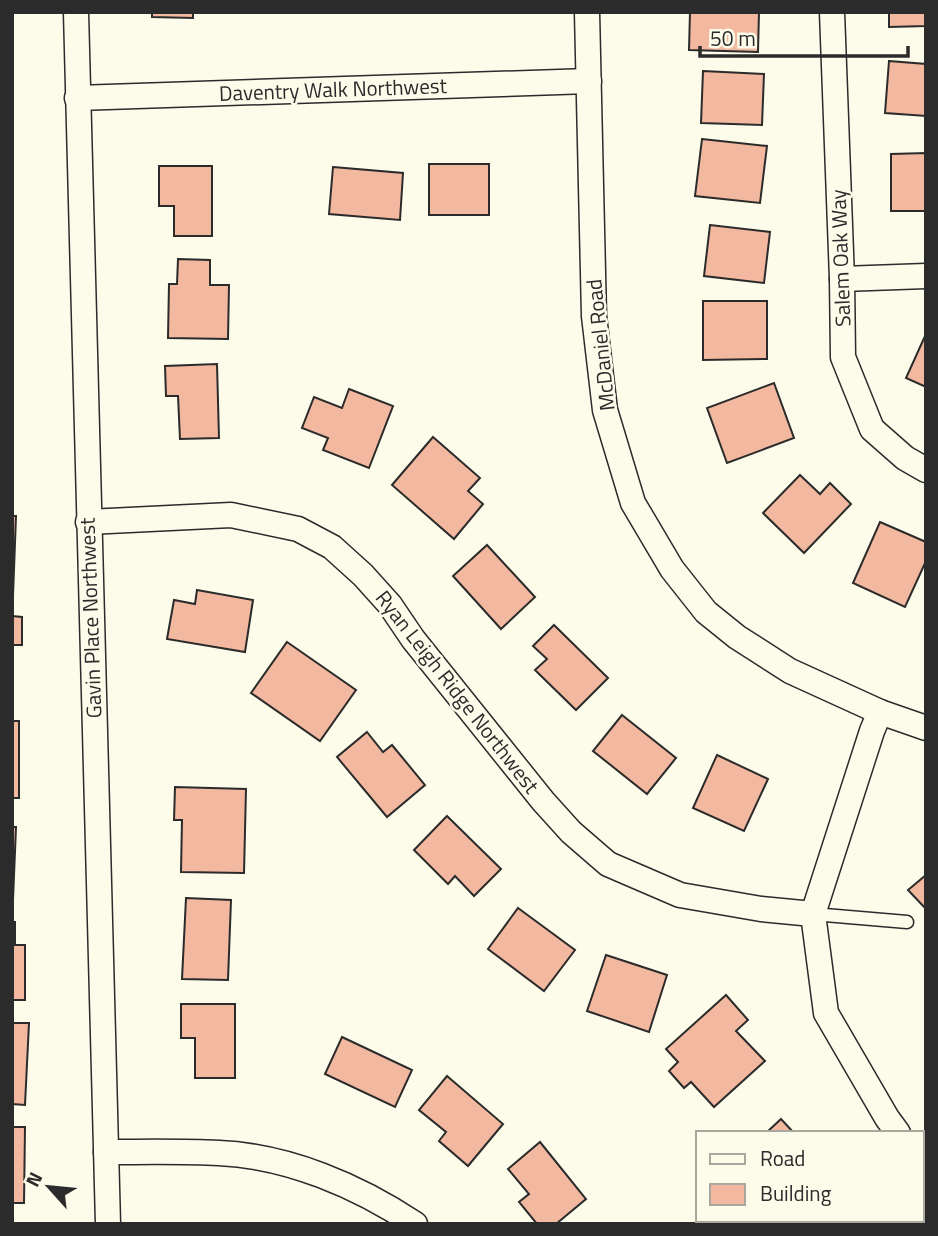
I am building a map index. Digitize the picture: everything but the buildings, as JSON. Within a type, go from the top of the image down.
[{"type":"street","name":"Gavin Place Northwest","points":[[76,12],[108,1224]]},
{"type":"street","name":"McDaniel Road","points":[[587,12],[594,316],[605,410],[633,503],[672,569],[706,612],[737,638],[790,671],[880,712],[926,728]]},
{"type":"street","name":"Salem Oak Way","points":[[832,12],[843,357],[872,429],[905,458],[926,470]]},
{"type":"street","name":"Daventry Walk Northwest","points":[[77,98],[589,81]]},
{"type":"street","points":[[842,279],[926,276]]},
{"type":"street","name":"Ryan Leigh Ridge Northwest","points":[[88,522],[231,515],[298,529],[332,547],[363,575],[390,605],[413,639],[543,801],[571,832],[608,864],[680,895],[761,909],[813,914]]},
{"type":"street","points":[[880,712],[813,914],[826,1013],[897,1131]]},
{"type":"street","points":[[106,1152],[221,1153],[262,1159],[342,1184],[380,1201],[415,1224]]},
{"type":"lane","points":[[813,914],[907,922]]}]
